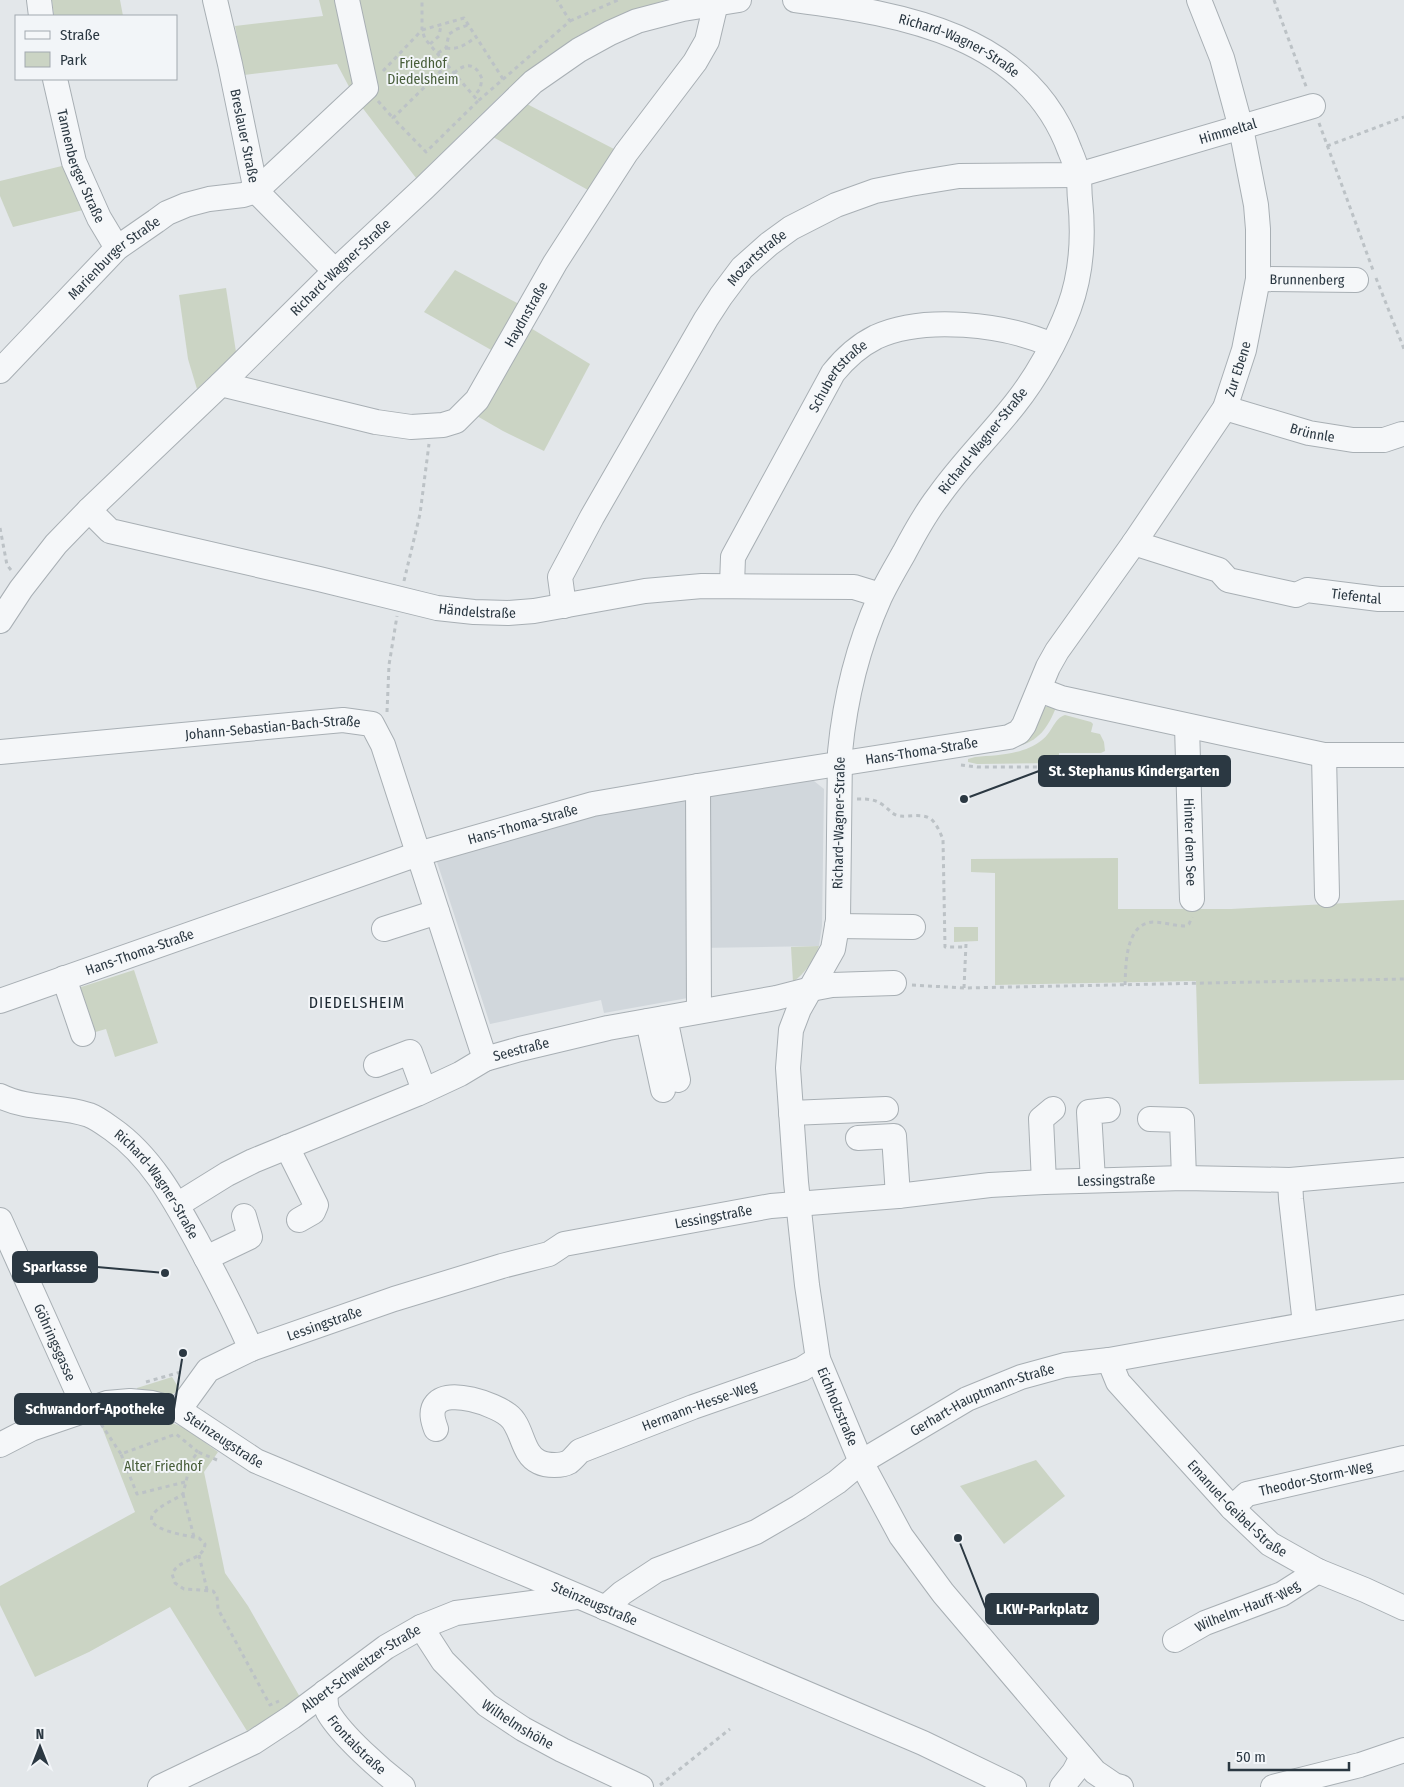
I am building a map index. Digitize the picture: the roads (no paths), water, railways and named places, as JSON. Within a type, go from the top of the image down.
[{"type":"street","points":[[39,0],[41,15]]},
{"type":"street","name":"Breslauer Straße","points":[[215,0],[256,191],[336,271]]},
{"type":"street","points":[[256,191],[366,88],[347,0]]},
{"type":"street","name":"Richard-Wagner-Straße","points":[[796,0],[840,6],[924,25],[987,51],[1017,72],[1051,110],[1063,132],[1078,175],[1083,229],[1079,274],[1069,309],[1052,345],[1034,377],[1015,404],[938,497],[916,531],[880,595],[868,625],[856,664],[842,729],[837,926],[833,949],[811,988]]},
{"type":"street","name":"Zur Ebene","points":[[1040,690],[1057,651],[1134,543],[1226,408],[1244,350],[1258,279],[1256,204],[1241,128],[1222,58],[1199,0]]},
{"type":"street","name":"Richard-Wagner-Straße","points":[[0,621],[21,589],[56,544],[89,510],[222,384],[336,271],[533,82],[579,50],[610,33],[682,4],[727,2]]},
{"type":"street","name":"Haydnstraße","points":[[222,384],[376,422],[411,427],[443,425],[456,420],[477,400],[555,263],[620,162],[695,62],[708,41],[727,2]]},
{"type":"street","name":"Tannenberger Straße","points":[[55,80],[74,162],[99,218],[117,248]]},
{"type":"street","name":"Himmeltal","points":[[1141,156],[1313,106]]},
{"type":"street","name":"Mozartstraße","points":[[564,606],[560,577],[592,517],[721,296],[742,268],[769,244],[791,228],[836,205],[884,190],[959,176],[1078,175],[1141,156]]},
{"type":"street","name":"Marienburger Straße","points":[[0,371],[117,248],[167,213],[209,199],[242,195],[256,191]]},
{"type":"street","name":"Brunnenberg","points":[[1258,279],[1356,280]]},
{"type":"street","name":"Schubertstraße","points":[[732,585],[733,557],[833,374],[856,349],[876,337],[919,326],[981,326],[1031,336],[1052,345]]},
{"type":"street","name":"Brünnle","points":[[1226,408],[1309,433],[1346,439],[1384,440],[1402,434]]},
{"type":"street","name":"Händelstraße","points":[[89,510],[110,531],[437,608],[474,612],[508,613],[564,606],[645,590],[732,585],[854,587],[880,595]]},
{"type":"street","name":"Tiefental","points":[[1134,543],[1219,570],[1228,580],[1296,595],[1307,590],[1379,599],[1404,599]]},
{"type":"street","points":[[1040,690],[1061,698],[1324,755],[1404,755]]},
{"type":"street","name":"Hans-Thoma-Straße","points":[[0,1001],[418,854],[593,804],[1009,737],[1019,732],[1024,726],[1040,690]]},
{"type":"street","name":"Johann-Sebastian-Bach-Straße","points":[[0,752],[315,722],[343,720],[372,724],[383,745],[485,1059]]},
{"type":"street","name":"Hinter dem See","points":[[1187,726],[1192,899]]},
{"type":"street","points":[[1324,755],[1327,896]]},
{"type":"street","points":[[698,786],[699,1011]]},
{"type":"street","points":[[384,929],[437,912]]},
{"type":"street","points":[[837,926],[913,927]]},
{"type":"street","points":[[64,978],[83,1034]]},
{"type":"street","name":"Seestraße","points":[[177,1205],[227,1174],[460,1074],[485,1059],[520,1049],[656,1019],[776,998],[811,988],[832,985],[894,983]]},
{"type":"street","name":"Eichholzstraße","points":[[811,988],[799,1008],[791,1030],[788,1068],[799,1203],[818,1359],[861,1462],[902,1536],[943,1593],[1089,1772],[1121,1787]]},
{"type":"street","points":[[656,1019],[671,1085]]},
{"type":"street","points":[[376,1065],[410,1052],[424,1090]]},
{"type":"street","name":"Richard-Wagner-Straße","points":[[0,1096],[24,1104],[90,1115],[122,1136],[140,1153],[160,1178],[177,1205],[231,1304],[251,1349]]},
{"type":"street","points":[[791,1112],[886,1108]]},
{"type":"street","points":[[1044,1182],[1041,1120],[1053,1109]]},
{"type":"street","points":[[1093,1180],[1090,1112],[1108,1110]]},
{"type":"street","points":[[1150,1120],[1182,1120],[1184,1178]]},
{"type":"street","points":[[858,1138],[894,1136],[898,1196]]},
{"type":"street","points":[[287,1147],[316,1205],[313,1212],[299,1220]]},
{"type":"street","name":"Lessingstraße","points":[[179,1410],[208,1370],[251,1349],[394,1299],[502,1266],[549,1254],[564,1244],[762,1208],[799,1203],[898,1196],[990,1185],[1184,1178],[1290,1180],[1404,1170]]},
{"type":"street","points":[[1290,1180],[1305,1324]]},
{"type":"street","points":[[206,1258],[250,1236],[244,1216]]},
{"type":"street","name":"Göhringsgasse","points":[[0,1220],[86,1409]]},
{"type":"street","name":"Gerhart-Hauptmann-Straße","points":[[605,1608],[622,1593],[657,1570],[756,1532],[837,1482],[861,1462],[967,1399],[1021,1377],[1065,1365],[1109,1360],[1404,1307]]},
{"type":"street","name":"Hermann-Hesse-Weg","points":[[436,1429],[432,1412],[435,1405],[442,1399],[453,1396],[463,1397],[508,1415],[517,1426],[530,1454],[538,1462],[561,1464],[569,1462],[580,1451],[693,1407],[802,1369],[818,1359]]},
{"type":"street","name":"Emanuel-Geibel-Straße","points":[[1109,1360],[1118,1382],[1232,1508],[1270,1544],[1318,1571],[1404,1608]]},
{"type":"street","name":"Steinzeugstraße","points":[[0,1445],[31,1429],[107,1403],[152,1403],[179,1410],[256,1461],[533,1576],[577,1597],[923,1743],[1014,1787]]},
{"type":"street","name":"Theodor-Storm-Weg","points":[[1232,1508],[1247,1494],[1404,1458]]},
{"type":"street","name":"Wilhelm-Hauff-Weg","points":[[1175,1640],[1205,1622],[1282,1594],[1318,1571]]},
{"type":"street","name":"Albert-Schweitzer-Straße","points":[[160,1787],[254,1742],[304,1708],[386,1647],[421,1627],[456,1613],[577,1597]]},
{"type":"street","name":"Wilhelmshöhe","points":[[421,1627],[442,1661],[487,1705],[523,1729],[562,1750],[641,1787]]},
{"type":"street","name":"Frontalstraße","points":[[325,1692],[327,1710],[337,1725],[366,1755],[404,1787]]},
{"type":"street","points":[[1273,1787],[1360,1765],[1404,1750]]},
{"type":"street","points":[[1062,1787],[1074,1772],[1089,1772]]},
{"type":"place","name":"St. Stephanus Kindergarten","points":[[964,799]]},
{"type":"place","name":"Sparkasse","points":[[165,1273]]},
{"type":"place","name":"Schwandorf-Apotheke","points":[[183,1353]]},
{"type":"place","name":"LKW-Parkplatz","points":[[958,1538]]},
{"type":"district","name":"DIEDELSHEIM","points":[[357,1002]]},
{"type":"park label","name":"Friedhof Diedelsheim","points":[[423,72]]},
{"type":"park label","name":"Alter Friedhof","points":[[163,1466]]}]
